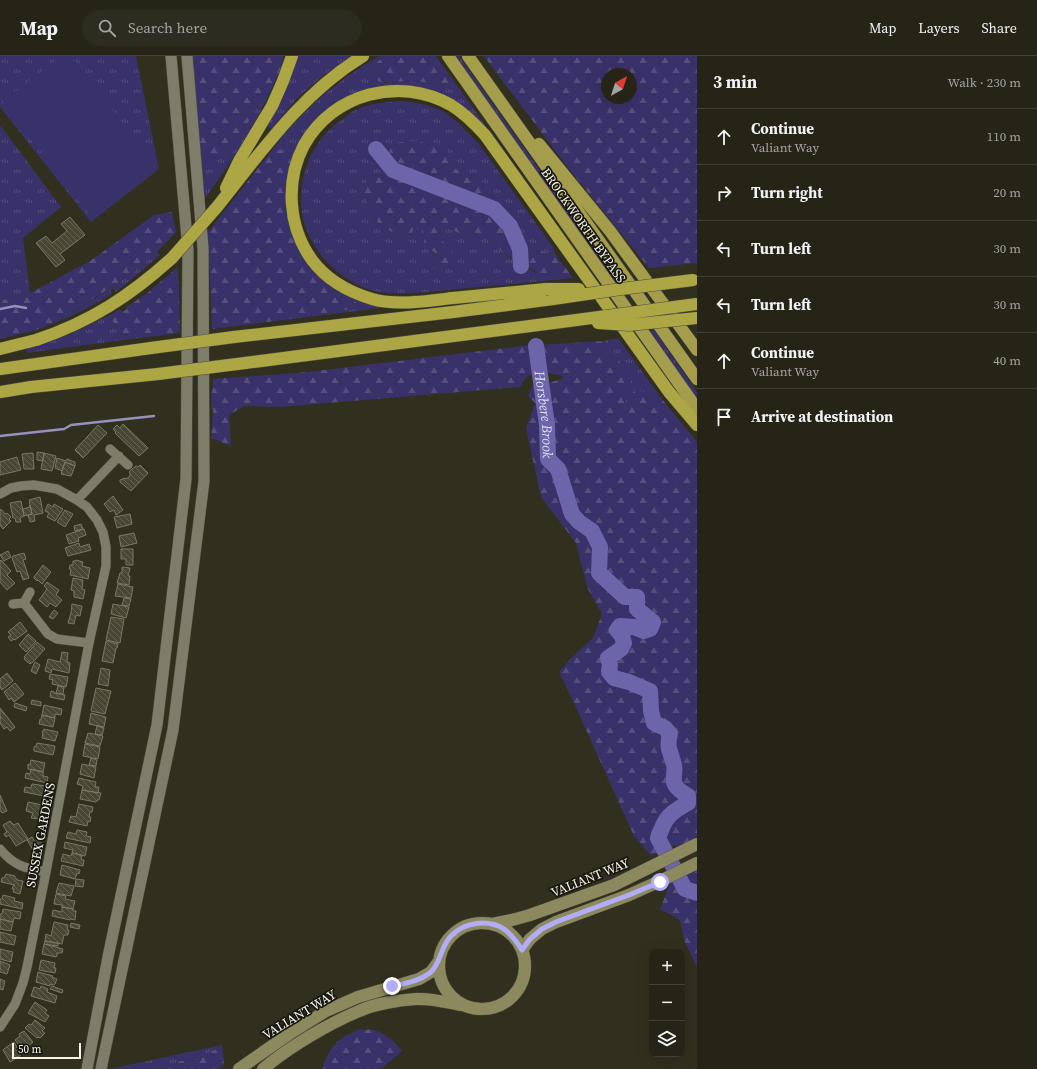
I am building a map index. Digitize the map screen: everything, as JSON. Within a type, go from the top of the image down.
[{"type":"highway","points":[[217,207],[239,161],[272,106],[292,56]]},
{"type":"highway","points":[[0,349],[35,340],[64,330],[104,310],[126,296],[172,258],[217,207],[293,114],[328,81],[363,56]]},
{"type":"highway","name":"BROCKWORTH BYPASS","points":[[448,56],[697,409]]},
{"type":"highway","points":[[468,57],[610,232],[697,350]]},
{"type":"highway","name":"BROCKWORTH BYPASS","points":[[468,57],[697,379]]},
{"type":"highway","points":[[621,289],[546,289],[416,302],[386,302],[372,299],[346,289],[322,271],[312,260],[297,230],[292,205],[292,185],[296,165],[305,144],[320,125],[329,115],[351,102],[376,93],[394,90],[425,94],[451,105],[472,121],[485,135],[664,386],[697,426]]},
{"type":"highway","points":[[0,369],[234,337],[453,312],[695,280]]},
{"type":"highway","points":[[0,392],[31,387],[158,374],[569,322],[697,304]]},
{"type":"highway","points":[[569,322],[629,325],[697,318]]},
{"type":"main road","name":"VALIANT WAY","points":[[490,924],[530,915],[614,885],[697,844]]},
{"type":"main road","points":[[522,950],[530,939],[542,929],[556,922],[629,895],[694,865]]},
{"type":"main road","points":[[476,923],[490,924],[504,929],[514,938],[522,950],[525,964],[523,978],[517,991],[507,1001],[494,1007],[480,1009],[466,1006],[454,999],[445,988],[439,975],[439,961],[443,947],[451,936],[462,927],[476,923]]},
{"type":"main road","name":"VALIANT WAY","points":[[239,1069],[289,1034],[326,1011],[358,996],[419,979],[431,972],[439,961]]},
{"type":"main road","name":"VALIANT WAY","points":[[263,1069],[299,1044],[335,1022],[360,1010],[392,1002],[417,999],[466,1006]]},
{"type":"street","points":[[87,1069],[108,957],[157,725],[186,479],[188,250],[171,56]]},
{"type":"street","points":[[101,1069],[173,730],[204,481],[203,248],[187,56]]},
{"type":"street","points":[[110,449],[128,465]]},
{"type":"street","points":[[77,500],[119,456]]},
{"type":"street","name":"SUSSEX GARDENS","points":[[0,494],[11,488],[20,486],[34,485],[57,489],[87,507],[97,520],[103,532],[106,547],[106,566],[89,643],[46,872],[23,983],[15,1004],[0,1027]]},
{"type":"street","points":[[24,603],[30,592]]},
{"type":"street","points":[[24,603],[48,634],[57,639],[89,643]]},
{"type":"street","points":[[13,604],[24,603]]},
{"type":"street","points":[[0,849],[7,858],[14,863],[46,872]]},
{"type":"green space","points":[[0,56],[136,56],[159,169],[91,222],[0,107]]},
{"type":"green space","points":[[62,56],[71,56],[155,165],[90,215],[3,101]]},
{"type":"green space","points":[[193,56],[284,56],[280,70],[269,94],[264,93],[229,158],[200,157]]},
{"type":"green space","points":[[295,56],[351,56],[325,74],[298,97],[271,129],[266,125]]},
{"type":"green space","points":[[379,56],[387,56],[377,62],[374,73],[384,83],[413,82],[441,86],[450,83],[448,73],[591,274],[487,131],[439,95],[346,99],[292,164],[278,149],[273,149],[308,109],[321,97]]},
{"type":"green space","points":[[387,56],[436,56],[448,73],[450,83],[441,86],[418,81],[378,81],[374,72],[376,63]]},
{"type":"green space","points":[[456,56],[459,56],[611,271],[607,272]]},
{"type":"green space","points":[[484,56],[697,56],[697,263],[649,268],[565,164]]},
{"type":"green space","points":[[264,93],[269,94],[255,122],[203,201],[200,157],[229,158]]},
{"type":"green space","points":[[402,101],[423,104],[443,111],[460,124],[479,144],[553,247],[556,255],[526,247],[518,225],[502,208],[485,199],[482,180],[451,167],[381,171],[368,179],[364,192],[370,209],[378,223],[406,241],[416,226],[424,229],[424,243],[435,253],[432,268],[442,241],[439,230],[450,228],[476,243],[488,235],[503,253],[521,266],[542,275],[573,278],[401,294],[380,292],[360,286],[340,274],[323,258],[310,239],[303,218],[301,201],[307,165],[317,144],[333,126],[354,111],[373,104]]},
{"type":"green space","points":[[0,125],[61,207],[23,238],[30,293],[0,301]]},
{"type":"green space","points":[[416,141],[447,149],[451,167],[482,180],[485,199],[502,208],[518,225],[526,247],[556,255],[573,278],[542,275],[503,253],[488,235],[476,243],[450,228],[439,230],[442,241],[452,248],[448,269],[432,268],[435,253],[424,243],[424,229],[416,226],[406,241],[378,223],[370,209],[364,192],[368,179],[381,171],[393,143]]},
{"type":"green space","points":[[273,149],[278,149],[287,153],[292,164],[292,230],[349,296],[360,306],[331,314],[212,329],[208,232]]},
{"type":"green space","points":[[172,212],[176,232],[157,252],[116,284],[59,321],[36,330],[0,339],[0,301],[30,293],[90,261],[154,215]]},
{"type":"green space","points":[[157,252],[160,255],[116,292],[113,288],[110,291],[112,294],[59,321],[122,280]]},
{"type":"green space","points":[[178,267],[180,333],[116,341],[117,330],[110,315],[120,309],[122,312],[127,309],[126,307],[146,294]]},
{"type":"green space","points":[[349,296],[399,306],[331,314],[360,306]]},
{"type":"green space","points":[[110,315],[117,330],[116,341],[27,353],[26,349],[69,335]]},
{"type":"green space","points":[[654,330],[697,392],[697,399],[650,331]]},
{"type":"green space","points":[[618,338],[662,399],[648,396],[622,410],[631,378],[622,370],[619,359],[607,354],[604,341]]},
{"type":"green space","points":[[604,341],[607,354],[619,359],[622,370],[631,378],[623,408],[637,386],[648,396],[662,399],[697,442],[697,837],[676,848],[675,845],[651,856],[634,836],[559,672],[571,658],[593,638],[602,614],[588,589],[576,543],[541,497],[526,428],[535,403],[528,396],[532,387],[562,379],[563,376],[545,372],[542,369],[541,364],[536,365],[536,371],[526,378],[520,387],[280,407],[244,406],[229,415],[231,446],[211,438],[213,379],[308,372],[522,346]]},
{"type":"green space","points":[[697,867],[697,967],[684,940],[680,920],[660,909],[671,881]]},
{"type":"green space","points":[[358,1030],[378,1031],[393,1041],[402,1051],[381,1069],[322,1069],[331,1049],[339,1040]]},
{"type":"green space","points":[[222,1045],[198,1060],[181,1061],[156,1069],[110,1069]]},
{"type":"green space","points":[[222,1045],[224,1065],[218,1069],[156,1069],[181,1061],[198,1060]]},
{"type":"building","points":[[70,217],[85,235],[60,254],[65,260],[56,267],[36,243],[46,236],[52,243],[67,231],[61,224]]},
{"type":"building","points":[[123,424],[148,448],[139,456],[115,433],[116,432],[113,429],[117,425],[120,428]]},
{"type":"building","points":[[98,425],[107,433],[83,458],[75,450]]},
{"type":"building","points":[[37,452],[44,453],[43,461],[37,460]]},
{"type":"building","points":[[33,453],[34,469],[24,469],[22,454]]},
{"type":"building","points":[[44,453],[56,456],[52,471],[41,469]]},
{"type":"building","points":[[17,457],[21,470],[0,475],[0,462]]},
{"type":"building","points":[[57,458],[75,462],[75,466],[65,462],[62,471],[55,468]]},
{"type":"building","points":[[65,462],[75,466],[71,476],[61,474]]},
{"type":"building","points":[[140,465],[148,473],[131,491],[120,482],[120,480],[126,479],[130,476],[129,472],[136,466],[138,467]]},
{"type":"building","points":[[113,496],[123,510],[116,515],[114,510],[110,512],[104,504]]},
{"type":"building","points":[[40,497],[43,513],[34,515],[35,521],[30,522],[28,515],[32,514],[29,500]]},
{"type":"building","points":[[21,501],[24,516],[20,518],[21,522],[16,522],[15,518],[13,518],[10,503]]},
{"type":"building","points":[[48,504],[53,507],[54,504],[63,509],[55,521],[47,517],[49,513],[45,511]]},
{"type":"building","points":[[30,505],[32,514],[24,516],[23,509],[30,507]]},
{"type":"building","points":[[1,509],[5,514],[7,513],[11,517],[9,519],[11,521],[3,529],[0,525]]},
{"type":"building","points":[[65,510],[73,514],[65,527],[57,522]]},
{"type":"building","points":[[130,514],[132,524],[117,528],[114,517]]},
{"type":"building","points":[[81,524],[83,529],[75,531],[74,526]]},
{"type":"building","points":[[84,529],[86,535],[78,538],[79,541],[69,544],[66,535]]},
{"type":"building","points":[[134,533],[137,543],[121,547],[119,536]]},
{"type":"building","points":[[79,543],[80,547],[89,544],[91,550],[68,556],[65,548]]},
{"type":"building","points":[[121,549],[133,549],[133,565],[126,565],[126,559],[121,559]]},
{"type":"building","points":[[8,551],[11,557],[4,561],[0,555]]},
{"type":"building","points":[[24,553],[26,559],[23,560],[29,578],[23,580],[20,571],[17,572],[12,558],[13,556]]},
{"type":"building","points":[[1,560],[11,571],[7,575],[15,583],[7,590],[0,582]]},
{"type":"building","points":[[76,560],[83,562],[82,566],[90,568],[88,579],[70,575],[70,565],[73,565],[73,561]]},
{"type":"building","points":[[43,565],[51,572],[42,584],[34,577]]},
{"type":"building","points":[[122,567],[130,568],[128,576],[130,576],[129,585],[117,583],[120,573],[122,573]]},
{"type":"building","points":[[73,578],[83,580],[82,589],[85,590],[83,599],[74,597],[74,591],[71,590]]},
{"type":"building","points":[[47,582],[59,590],[56,595],[62,600],[56,607],[50,603],[47,607],[39,600],[47,589],[44,586]]},
{"type":"building","points":[[118,584],[133,587],[131,598],[115,596]]},
{"type":"building","points":[[124,598],[131,599],[129,606],[122,605]]},
{"type":"building","points":[[72,604],[82,606],[80,616],[76,615],[74,624],[68,623]]},
{"type":"building","points":[[113,604],[129,607],[126,618],[111,614]]},
{"type":"building","points":[[54,610],[58,613],[53,619],[49,617]]},
{"type":"building","points":[[111,617],[124,619],[120,643],[106,640]]},
{"type":"building","points":[[20,622],[27,631],[15,640],[14,639],[11,641],[8,637],[11,635],[8,632]]},
{"type":"building","points":[[28,634],[36,641],[26,652],[19,645]]},
{"type":"building","points":[[106,641],[118,644],[113,663],[102,661]]},
{"type":"building","points":[[37,642],[45,649],[30,664],[24,659],[24,657]]},
{"type":"building","points":[[62,652],[68,653],[67,662],[70,663],[69,673],[52,669],[51,673],[45,671],[48,659],[60,662]]},
{"type":"building","points":[[35,662],[40,665],[36,674],[31,671]]},
{"type":"building","points":[[101,668],[110,670],[108,686],[98,684]]},
{"type":"building","points":[[7,673],[13,681],[2,690],[0,687],[0,679]]},
{"type":"building","points":[[50,674],[68,677],[66,687],[52,684],[53,680],[49,679]]},
{"type":"building","points":[[15,683],[24,694],[14,702],[11,698],[9,700],[4,692]]},
{"type":"building","points":[[58,686],[64,687],[63,694],[56,693]]},
{"type":"building","points":[[96,688],[111,691],[105,714],[91,711]]},
{"type":"building","points":[[51,691],[65,695],[64,700],[50,697]]},
{"type":"building","points":[[32,700],[41,702],[41,706],[31,704]]},
{"type":"building","points":[[15,703],[27,707],[26,711],[14,707]]},
{"type":"building","points":[[44,705],[62,709],[61,715],[55,714],[55,718],[42,715]]},
{"type":"building","points":[[0,708],[15,727],[10,731],[7,727],[4,729],[0,723]]},
{"type":"building","points":[[91,713],[106,717],[104,727],[89,724]]},
{"type":"building","points":[[42,715],[55,718],[53,727],[39,724]]},
{"type":"building","points":[[97,726],[104,728],[102,735],[95,734]]},
{"type":"building","points":[[44,729],[58,732],[55,741],[42,738]]},
{"type":"building","points":[[88,733],[103,736],[100,746],[85,743]]},
{"type":"building","points":[[37,743],[55,746],[53,755],[34,751],[34,747]]},
{"type":"building","points":[[85,744],[100,747],[98,759],[83,756]]},
{"type":"building","points":[[91,758],[97,760],[96,766],[89,765]]},
{"type":"building","points":[[31,760],[45,763],[43,772],[28,769],[28,764],[30,765]]},
{"type":"building","points":[[82,764],[96,767],[94,778],[80,774]]},
{"type":"building","points":[[31,769],[43,772],[43,776],[48,777],[47,783],[25,778],[26,773],[30,774]]},
{"type":"building","points":[[79,778],[96,782],[95,787],[99,787],[98,793],[82,790],[83,786],[77,784]]},
{"type":"building","points":[[32,784],[46,786],[44,796],[24,792],[25,787],[31,788]]},
{"type":"building","points":[[82,790],[101,793],[99,800],[96,802],[80,799]]},
{"type":"building","points":[[0,795],[7,811],[2,813],[0,810]]},
{"type":"building","points":[[28,802],[42,805],[39,819],[31,818],[33,813],[26,811]]},
{"type":"building","points":[[79,804],[93,807],[89,817],[91,817],[90,822],[88,821],[87,826],[69,822],[71,816],[76,817]]},
{"type":"building","points":[[10,821],[14,825],[18,823],[28,839],[16,846],[9,835],[6,837],[4,834],[7,832],[3,825]]},
{"type":"building","points":[[77,830],[87,832],[86,836],[91,837],[90,843],[66,838],[68,832],[76,834]]},
{"type":"building","points":[[32,837],[35,842],[39,839],[42,844],[33,850],[27,840]]},
{"type":"building","points":[[65,842],[87,847],[85,856],[72,853],[73,850],[64,848]]},
{"type":"building","points":[[72,853],[82,855],[81,860],[84,860],[83,866],[61,861],[63,854],[71,856]]},
{"type":"building","points":[[62,865],[80,870],[79,874],[77,873],[75,879],[60,875]]},
{"type":"building","points":[[6,874],[15,876],[17,880],[23,881],[20,894],[13,892],[14,889],[12,889],[15,885],[1,882],[2,878],[4,878]]},
{"type":"building","points":[[76,879],[84,880],[83,887],[75,886]]},
{"type":"building","points":[[59,883],[74,886],[71,896],[56,893]]},
{"type":"building","points":[[56,894],[66,896],[65,899],[75,901],[73,909],[54,904]]},
{"type":"building","points":[[3,895],[15,898],[14,901],[23,903],[22,909],[0,904],[0,899],[2,899]]},
{"type":"building","points":[[62,907],[76,911],[75,920],[52,916],[53,910],[62,912]]},
{"type":"building","points":[[3,909],[21,912],[20,919],[14,918],[13,922],[0,919],[0,914],[2,914]]},
{"type":"building","points":[[0,919],[13,922],[11,931],[0,929]]},
{"type":"building","points":[[54,922],[68,925],[68,935],[64,935],[62,944],[45,941],[46,934],[51,936]]},
{"type":"building","points":[[71,923],[80,925],[79,929],[70,927]]},
{"type":"building","points":[[0,932],[16,936],[14,945],[0,942]]},
{"type":"building","points":[[45,941],[58,943],[58,946],[44,944]]},
{"type":"building","points":[[44,944],[63,949],[62,953],[57,953],[56,957],[42,954]]},
{"type":"building","points":[[0,949],[13,952],[11,962],[0,959]]},
{"type":"building","points":[[41,960],[55,963],[55,973],[39,970]]},
{"type":"building","points":[[0,961],[10,965],[7,974],[0,972]]},
{"type":"building","points":[[38,972],[53,976],[52,977],[57,979],[55,984],[50,984],[50,986],[36,982]]},
{"type":"building","points":[[0,979],[5,981],[3,990],[0,989]]},
{"type":"building","points":[[41,986],[48,989],[47,992],[57,996],[55,1003],[31,996],[34,987],[40,989]]},
{"type":"building","points":[[52,986],[63,990],[62,993],[50,989]]},
{"type":"building","points":[[35,1002],[47,1010],[45,1013],[49,1016],[45,1022],[28,1013]]},
{"type":"building","points":[[35,1020],[45,1028],[42,1031],[45,1033],[40,1038],[37,1038],[25,1028],[29,1024],[31,1025]]},
{"type":"building","points":[[24,1031],[33,1042],[23,1050],[15,1040],[20,1036],[19,1034]]},
{"type":"building","points":[[14,1042],[21,1055],[10,1062],[3,1050]]},
{"type":"waterway","name":"Horsbere Brook","points":[[376,149],[393,170],[494,209],[510,226],[520,249],[521,266]]},
{"type":"waterway","points":[[0,309],[15,306],[26,308]]},
{"type":"waterway","name":"Horsbere Brook","points":[[536,346],[547,425],[548,459],[558,469],[572,514],[579,522],[592,531],[600,547],[599,573],[625,597],[637,597],[637,609],[653,622],[650,629],[644,631],[634,627],[620,626],[617,630],[622,636],[624,643],[621,649],[608,658],[610,664],[609,672],[614,678],[629,682],[650,691],[651,711],[654,723],[665,728],[670,734],[669,750],[673,761],[674,781],[678,789],[688,796],[688,803],[668,817],[658,838],[685,889],[697,893]]},
{"type":"waterway","points":[[0,436],[64,429],[71,425],[154,416]]},
{"type":"route","points":[[392,986],[408,983],[431,972],[439,961],[443,947],[451,936],[462,927],[476,923],[490,924],[504,929],[514,938],[522,950],[530,939],[542,929],[556,922],[660,882]]}]
